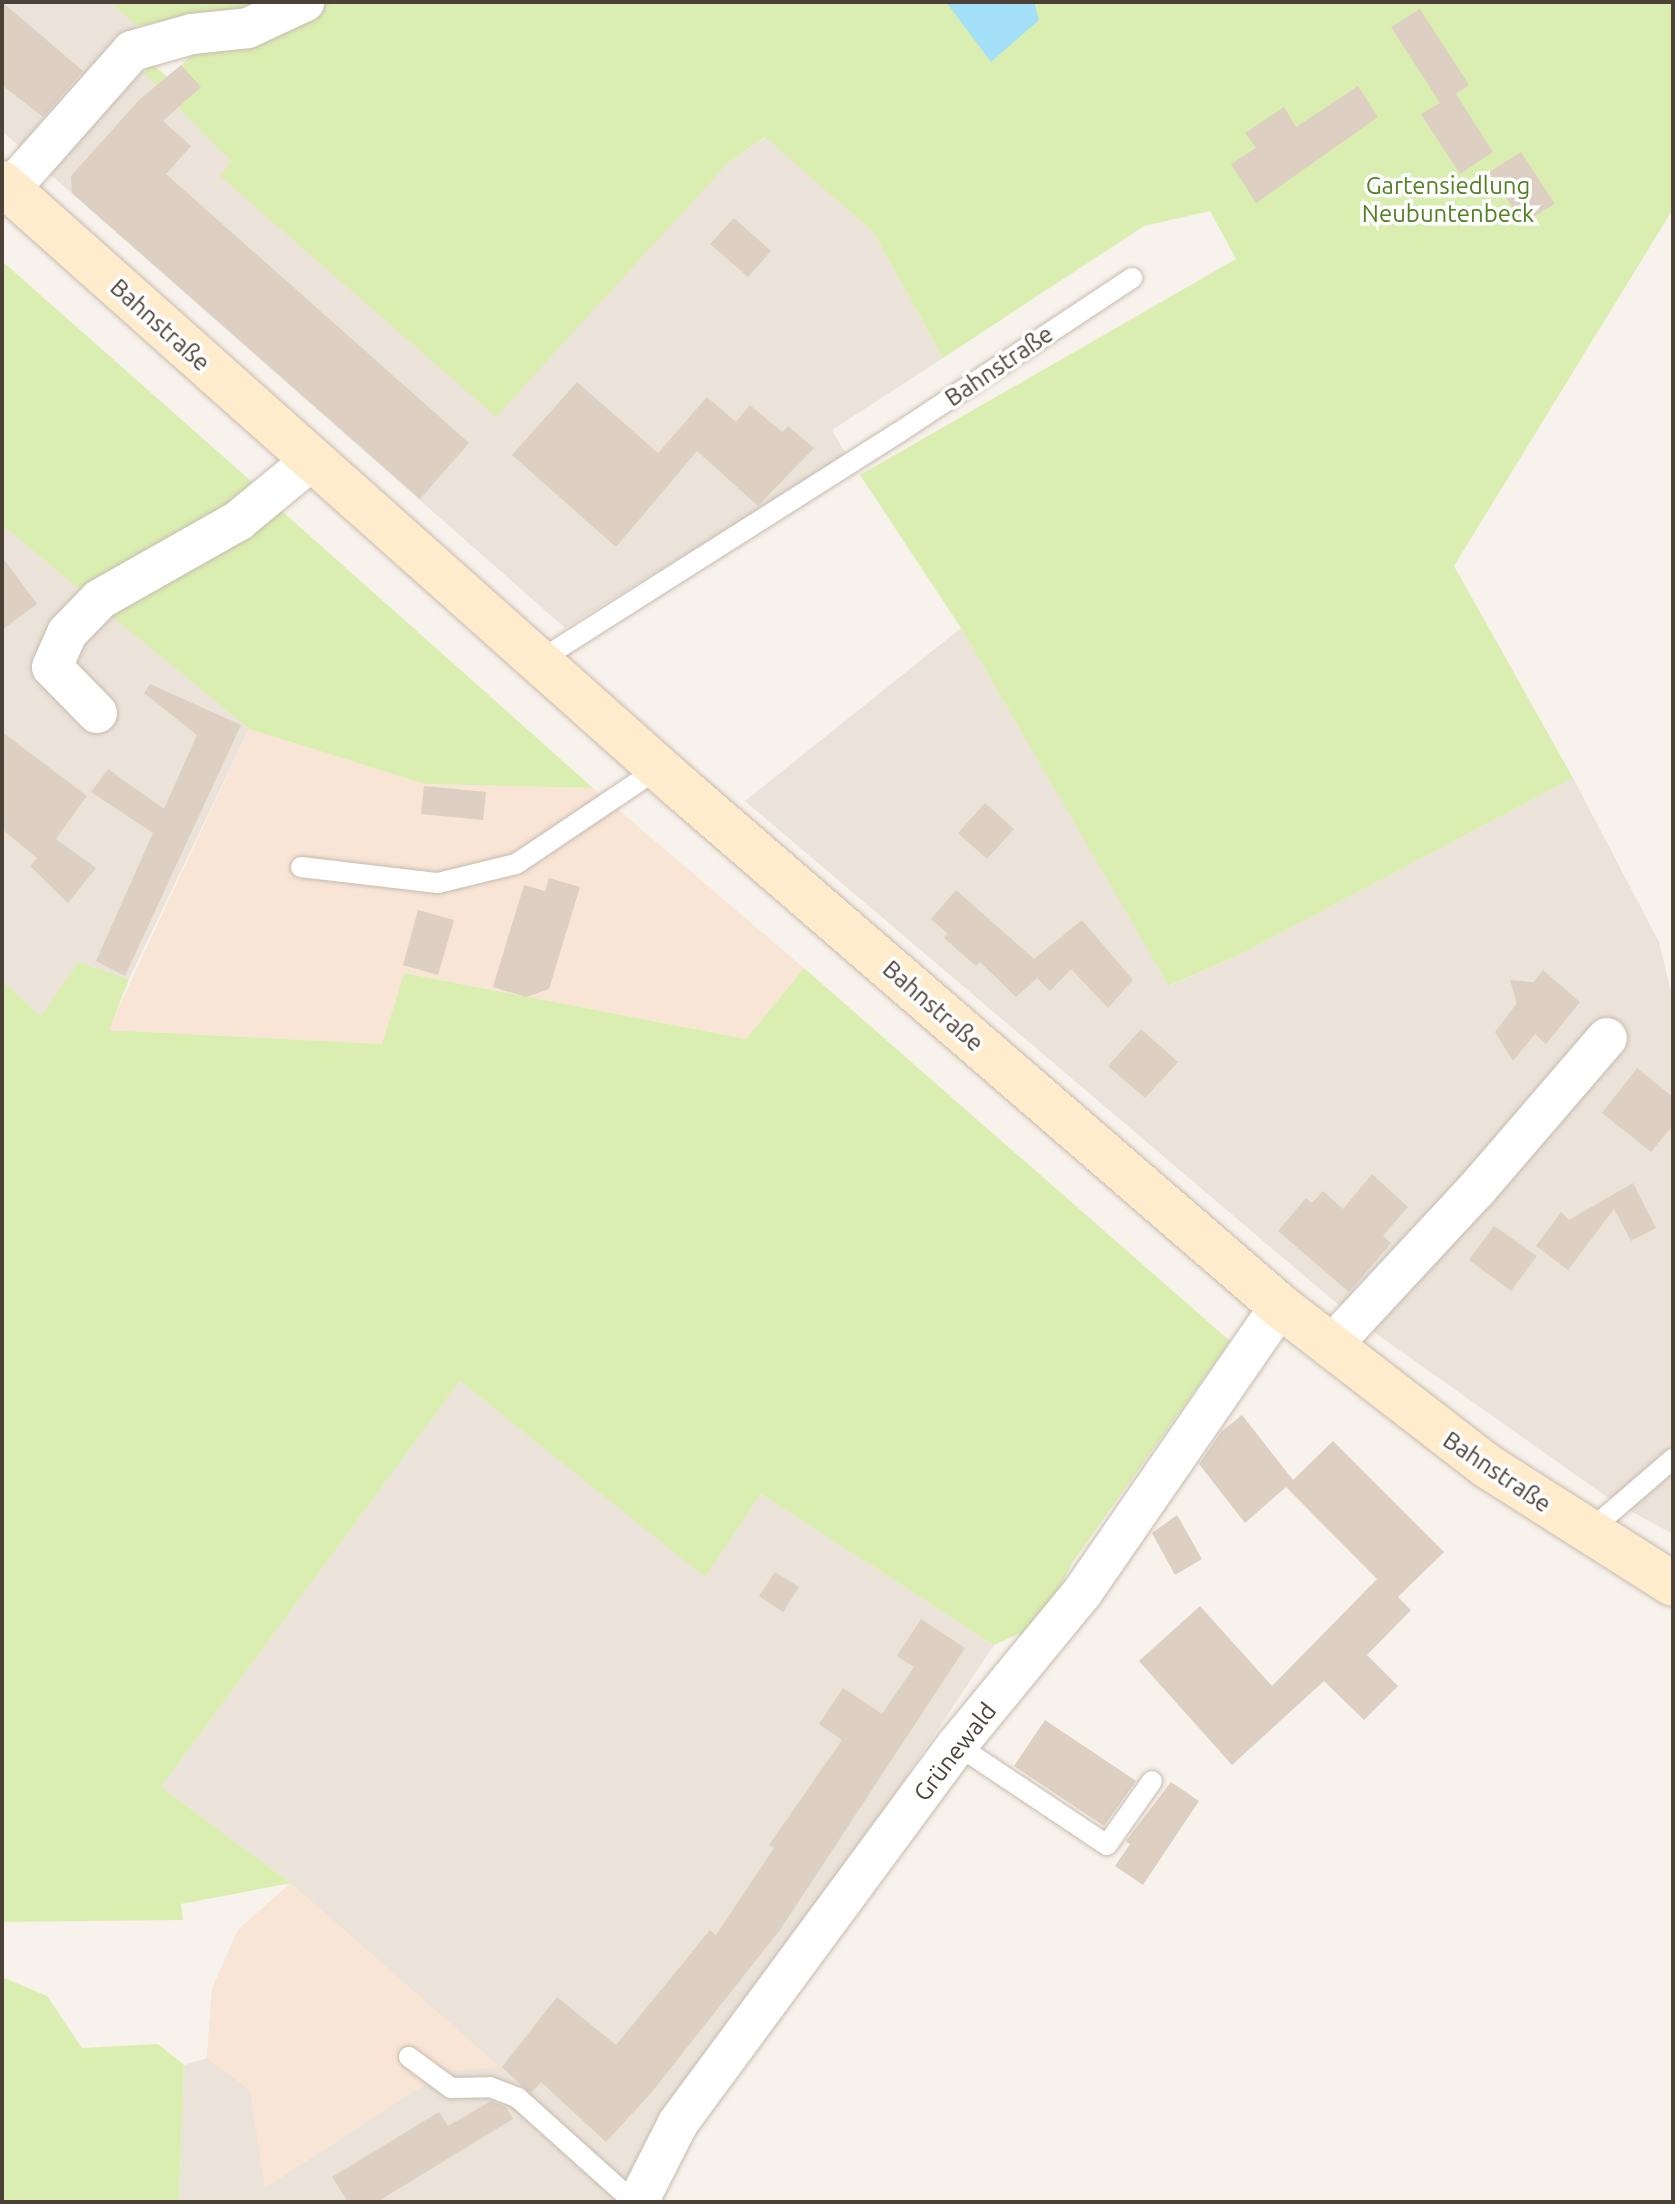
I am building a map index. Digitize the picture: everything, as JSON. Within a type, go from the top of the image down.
[{"type":"main road","name":"Bahnstraße","points":[[6,187],[659,768],[1280,1306],[1433,1428],[1588,1532],[1673,1584]]},
{"type":"street","name":"Bahnstraße","points":[[6,187],[132,51],[192,34],[248,28],[304,2]]},
{"type":"street","points":[[97,713],[52,667],[67,633],[100,599],[238,521],[312,460]]},
{"type":"street","points":[[1330,1347],[1477,1189],[1607,1038]]},
{"type":"street","name":"Grünewald","points":[[636,2202],[678,2123],[957,1745],[1082,1593],[1280,1306]]},
{"type":"lane","name":"Bahnstraße","points":[[540,660],[1132,278]]},
{"type":"lane","points":[[301,867],[438,883],[516,864],[659,768]]},
{"type":"lane","points":[[1588,1532],[1673,1459]]},
{"type":"lane","points":[[957,1745],[1107,1845],[1152,1781]]},
{"type":"lane","points":[[409,2057],[451,2088],[490,2087],[518,2098],[636,2202]]},
{"type":"shaded area","points":[[2,2],[110,2],[137,26],[28,154],[2,131]]},
{"type":"shaded area","points":[[136,64],[231,161],[221,175],[728,163],[766,137],[873,232],[943,358],[832,430],[847,456],[565,628],[43,168]]},
{"type":"shaded area","points":[[2,525],[249,729],[129,979],[78,962],[41,1016],[2,981]]},
{"type":"shaded area","points":[[961,628],[1170,986],[1243,953],[1573,778],[1659,942],[1673,1000],[1673,1534],[1614,1502],[1354,1318],[745,801]]},
{"type":"shaded area","points":[[249,729],[425,784],[593,788],[804,968],[746,1039],[404,973],[382,1044],[108,1030]]},
{"type":"shaded area","points":[[460,1381],[705,1576],[761,1494],[994,1645],[624,2202],[179,2202],[184,2065],[207,2058],[212,1989],[238,1930],[291,1883],[161,1787]]},
{"type":"shaded area","points":[[291,1883],[500,2067],[446,2071],[265,2188],[250,2090],[207,2058],[212,1989],[238,1930]]},
{"type":"green space","name":"Gartensiedlung Neubuntenbeck","points":[[110,2],[1673,2],[1673,209],[1454,566],[1573,778],[1243,953],[1169,986],[961,628],[860,475],[1236,259],[1210,211],[1144,226],[943,358],[873,232],[765,137],[728,163],[496,417],[220,176],[231,161],[144,73],[151,64],[168,77],[212,37],[192,15],[137,26]]},
{"type":"green space","points":[[2,261],[261,490],[90,598],[2,525]]},
{"type":"green space","points":[[274,504],[593,788],[425,784],[249,729],[103,609]]},
{"type":"green space","points":[[78,962],[129,979],[109,1030],[382,1044],[404,973],[746,1039],[804,968],[1230,1341],[1072,1563],[1033,1638],[1018,1634],[994,1645],[761,1494],[705,1577],[460,1381],[161,1787],[291,1883],[181,1904],[183,1920],[2,1922],[2,981],[41,1016]]},
{"type":"green space","points":[[2,1977],[47,1996],[82,2048],[158,2044],[184,2065],[179,2202],[2,2202]]},
{"type":"water","points":[[946,2],[1034,2],[1039,20],[991,62]]},
{"type":"building","points":[[2,2],[83,71],[43,117],[2,85]]},
{"type":"building","points":[[1420,9],[1469,85],[1456,94],[1493,152],[1460,174],[1421,114],[1440,103],[1391,27]]},
{"type":"building","points":[[181,65],[201,87],[163,121],[191,146],[166,174],[469,443],[420,499],[72,193],[71,176],[139,100]]},
{"type":"building","points":[[1358,86],[1378,117],[1256,203],[1231,164],[1256,148],[1245,133],[1284,107],[1296,127]]},
{"type":"building","points":[[1521,152],[1555,204],[1523,223],[1489,172]]},
{"type":"building","points":[[734,218],[771,251],[748,277],[710,244]]},
{"type":"building","points":[[577,382],[658,453],[707,397],[736,422],[750,405],[782,432],[788,426],[814,448],[758,506],[697,451],[616,547],[512,455]]},
{"type":"building","points":[[2,557],[37,604],[2,630]]},
{"type":"building","points":[[150,684],[241,725],[125,976],[96,961],[153,833],[91,792],[108,769],[164,809],[197,735],[144,693]]},
{"type":"building","points":[[2,732],[87,796],[56,839],[96,868],[68,903],[30,866],[37,858],[2,829]]},
{"type":"building","points":[[424,786],[486,792],[483,820],[421,814]]},
{"type":"building","points":[[985,803],[1014,829],[987,859],[958,833]]},
{"type":"building","points":[[549,878],[580,887],[549,989],[526,997],[493,987],[524,885],[545,891]]},
{"type":"building","points":[[956,890],[1034,959],[1082,920],[1133,980],[1108,1008],[1071,969],[1050,991],[1037,978],[1016,997],[980,962],[976,966],[944,938],[948,934],[931,919]]},
{"type":"building","points":[[418,910],[454,920],[438,975],[403,965]]},
{"type":"building","points":[[1543,970],[1580,1002],[1546,1044],[1535,1034],[1513,1061],[1495,1032],[1517,1003],[1510,980],[1534,982]]},
{"type":"building","points":[[1141,1029],[1178,1062],[1145,1098],[1108,1066]]},
{"type":"building","points":[[1637,1068],[1673,1097],[1673,1125],[1651,1152],[1602,1113]]},
{"type":"building","points":[[1372,1174],[1408,1207],[1383,1236],[1391,1243],[1349,1292],[1278,1231],[1306,1198],[1312,1203],[1323,1191],[1343,1209]]},
{"type":"building","points":[[1633,1183],[1656,1228],[1631,1241],[1614,1209],[1568,1270],[1536,1246],[1561,1212],[1569,1220]]},
{"type":"building","points":[[1494,1226],[1537,1256],[1511,1291],[1469,1260]]},
{"type":"building","points":[[1242,1415],[1293,1480],[1333,1441],[1444,1552],[1398,1597],[1411,1610],[1367,1655],[1398,1686],[1364,1720],[1324,1681],[1232,1765],[1139,1661],[1200,1606],[1272,1686],[1377,1579],[1286,1487],[1245,1523],[1199,1464],[1221,1432]]},
{"type":"building","points":[[1177,1515],[1202,1559],[1175,1575],[1152,1533]]},
{"type":"building","points":[[775,1572],[799,1587],[783,1612],[759,1596]]},
{"type":"building","points":[[921,1619],[965,1648],[780,1930],[651,2093],[606,2142],[541,2082],[531,2093],[522,2086],[502,2067],[557,1997],[616,2045],[710,1930],[716,1935],[774,1848],[769,1845],[842,1740],[819,1724],[843,1688],[882,1714],[914,1667],[897,1656]]},
{"type":"building","points":[[1045,1720],[1136,1781],[1104,1826],[1014,1766]]},
{"type":"building","points":[[1171,1782],[1199,1801],[1143,1885],[1115,1866],[1130,1844],[1126,1841]]},
{"type":"building","points":[[491,2101],[506,2107],[513,2119],[377,2202],[348,2202],[332,2177],[439,2112],[448,2126]]}]
